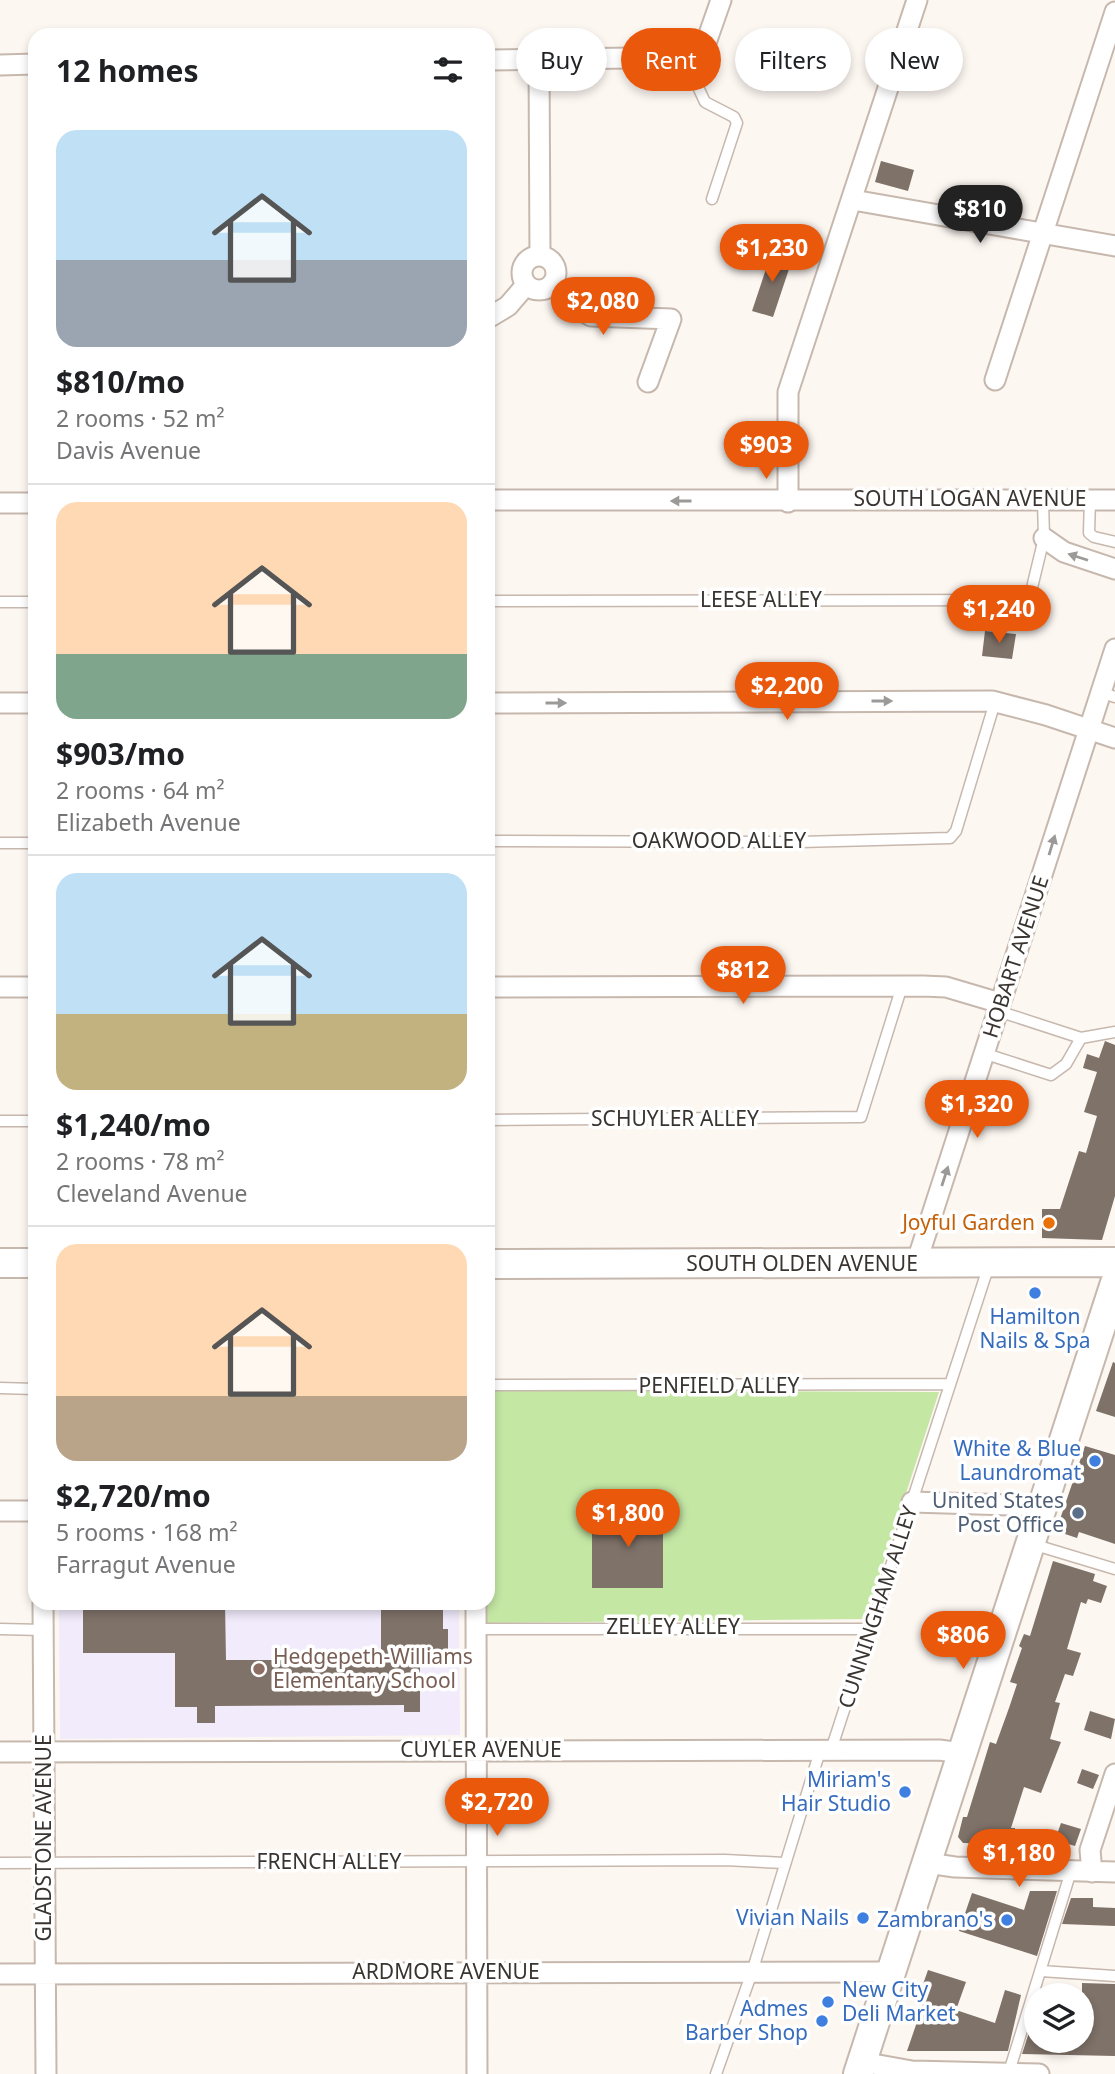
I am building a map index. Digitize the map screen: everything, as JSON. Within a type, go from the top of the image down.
[{"type":"main road","name":"SOUTH OLDEN AVENUE","points":[[495,1264],[1115,1262]]},
{"type":"main road","points":[[0,1263],[28,1263]]},
{"type":"main road","points":[[860,2068],[1041,1506],[1109,1322],[1115,1283]]},
{"type":"street","points":[[707,28],[721,0]]},
{"type":"street","points":[[788,502],[788,392],[917,0]]},
{"type":"street","points":[[995,380],[1115,12]]},
{"type":"street","points":[[495,60],[516,59]]},
{"type":"street","points":[[0,65],[28,64]]},
{"type":"street","points":[[539,91],[540,256]]},
{"type":"street","points":[[853,200],[1042,236],[1115,246]]},
{"type":"street","points":[[526,285],[522,274],[524,265],[532,257],[540,256],[550,259],[556,267],[553,285]]},
{"type":"street","points":[[526,285],[543,290],[553,285]]},
{"type":"street","points":[[495,314],[508,306],[526,285]]},
{"type":"street","points":[[553,285],[570,304],[591,316],[671,319],[649,382]]},
{"type":"street","name":"SOUTH LOGAN AVENUE","points":[[495,500],[1115,500]]},
{"type":"street","points":[[0,503],[28,503]]},
{"type":"street","name":"SOUTH LOGAN AVENUE","points":[[1044,538],[1064,552],[1115,569]]},
{"type":"street","name":"HOBART AVENUE","points":[[916,1264],[986,1054],[1088,729],[1108,695],[1115,649]]},
{"type":"street","points":[[495,703],[995,702],[1115,738]]},
{"type":"street","points":[[0,703],[28,703]]},
{"type":"street","points":[[495,987],[902,985],[946,987],[999,1007]]},
{"type":"street","points":[[0,987],[28,986]]},
{"type":"street","points":[[912,1502],[1041,1506]]},
{"type":"street","points":[[0,1511],[28,1511]]},
{"type":"street","name":"GLADSTONE AVENUE","points":[[43,1610],[46,2074]]},
{"type":"street","points":[[476,1610],[477,2074]]},
{"type":"street","name":"CUYLER AVENUE","points":[[0,1752],[939,1750],[962,1753]]},
{"type":"street","points":[[1091,1872],[1090,1850],[1115,1774]]},
{"type":"street","points":[[927,1863],[955,1867],[1115,1872]]},
{"type":"street","name":"ARDMORE AVENUE","points":[[0,1973],[477,1970],[892,1972]]},
{"type":"street","points":[[860,2068],[1038,2074]]},
{"type":"lane","points":[[702,91],[705,102],[734,117],[737,123],[712,199]]},
{"type":"lane","points":[[1090,499],[1089,533],[1094,537],[1115,542]]},
{"type":"lane","points":[[1043,500],[1044,538]]},
{"type":"lane","name":"LEESE ALLEY","points":[[495,601],[1029,600],[1033,596],[1044,538]]},
{"type":"lane","points":[[0,602],[28,602]]},
{"type":"lane","name":"OAKWOOD ALLEY","points":[[495,841],[800,842],[950,838],[957,831],[995,702]]},
{"type":"lane","points":[[0,842],[28,843]]},
{"type":"lane","name":"SCHUYLER ALLEY","points":[[495,1121],[861,1117],[902,985]]},
{"type":"lane","points":[[999,1007],[1081,1038],[1115,1032]]},
{"type":"lane","points":[[986,1054],[1051,1075],[1066,1064],[1081,1038]]},
{"type":"lane","points":[[0,1121],[28,1121]]},
{"type":"lane","name":"CUNNINGHAM ALLEY","points":[[716,2074],[752,1972],[784,1863],[870,1629],[990,1264]]},
{"type":"lane","name":"PENFIELD ALLEY","points":[[495,1385],[950,1384]]},
{"type":"lane","points":[[0,1388],[28,1388]]},
{"type":"lane","points":[[1030,1543],[1115,1569]]},
{"type":"lane","points":[[0,1629],[43,1630]]},
{"type":"lane","name":"ZELLEY ALLEY","points":[[476,1629],[870,1629]]},
{"type":"lane","name":"FRENCH ALLEY","points":[[0,1863],[724,1860],[784,1863]]},
{"type":"lane","points":[[1009,2072],[1071,1871]]},
{"type":"lane","points":[[1041,1971],[1115,1976]]},
{"type":"shaded area","name":"Hedgepeth-Williams Elementary School","points":[[59,1610],[459,1610],[460,1735],[60,1739]]},
{"type":"green space","points":[[495,1390],[939,1392],[865,1619],[487,1623],[487,1610],[495,1610]]},
{"type":"building","points":[[881,161],[914,170],[908,191],[875,182]]},
{"type":"building","points":[[772,251],[793,257],[773,317],[752,311]]},
{"type":"building","points":[[985,631],[1016,634],[1012,659],[982,656]]},
{"type":"building","points":[[1105,1041],[1115,1045],[1115,1196],[1102,1240],[1042,1238],[1042,1209],[1060,1209],[1079,1151],[1086,1153],[1097,1116],[1084,1112],[1097,1072],[1083,1068],[1087,1054],[1099,1058]]},
{"type":"building","points":[[1113,1362],[1115,1363],[1115,1417],[1096,1411]]},
{"type":"building","points":[[1085,1446],[1115,1455],[1115,1544],[1079,1532],[1077,1538],[1056,1531]]},
{"type":"building","points":[[592,1510],[663,1510],[663,1588],[592,1588]]},
{"type":"building","points":[[1053,1561],[1095,1574],[1093,1581],[1107,1586],[1101,1603],[1088,1599],[1086,1604],[1081,1602],[1067,1649],[1081,1653],[1073,1676],[1065,1674],[1055,1702],[1060,1703],[1050,1739],[1061,1742],[1041,1793],[1024,1787],[1011,1828],[1015,1828],[1014,1844],[963,1843],[958,1837],[963,1817],[967,1817],[990,1742],[996,1744],[1009,1708],[1017,1684],[1010,1682],[1022,1648],[1019,1646],[1024,1634],[1030,1636]]},
{"type":"building","points":[[83,1610],[225,1610],[226,1660],[297,1660],[298,1656],[381,1659],[381,1610],[443,1610],[443,1629],[448,1629],[448,1654],[420,1659],[420,1712],[404,1712],[404,1705],[215,1706],[215,1723],[197,1723],[197,1707],[175,1707],[175,1653],[83,1653]]},
{"type":"building","points":[[1090,1711],[1115,1719],[1111,1739],[1084,1730]]},
{"type":"building","points":[[1082,1769],[1099,1775],[1093,1789],[1077,1783]]},
{"type":"building","points":[[1061,1823],[1081,1829],[1075,1846],[1055,1840]]},
{"type":"building","name":"Zambrano's","points":[[1030,1891],[1057,1891],[1037,1956],[959,1931],[972,1893],[1024,1910]]},
{"type":"building","points":[[1071,1898],[1093,1898],[1093,1907],[1115,1908],[1115,1926],[1062,1924]]},
{"type":"building","points":[[928,1970],[966,1982],[956,2010],[995,2023],[1005,1990],[1021,1995],[1008,2051],[907,2051],[927,1993],[921,1990]]},
{"type":"building","points":[[1094,1983],[1115,1984],[1115,2056],[1022,2054],[1024,2048],[1024,2053],[1094,2053]]},
{"type":"place","name":"Joyful Garden","points":[[1049,1223]]},
{"type":"place","name":"Hamilton Nails & Spa","points":[[1035,1293]]},
{"type":"place","name":"White & Blue Laundromat","points":[[1095,1461]]},
{"type":"place","name":"United States Post Office","points":[[1078,1513]]},
{"type":"place","name":"Hedgepeth-Williams Elementary School","points":[[259,1669]]},
{"type":"place","name":"Miriam's Hair Studio","points":[[905,1792]]},
{"type":"place","name":"Vivian Nails","points":[[863,1918]]},
{"type":"place","name":"Zambrano's","points":[[1007,1920]]},
{"type":"place","name":"New City Deli Market","points":[[828,2002]]},
{"type":"place","name":"Admes Barber Shop","points":[[822,2021]]}]
